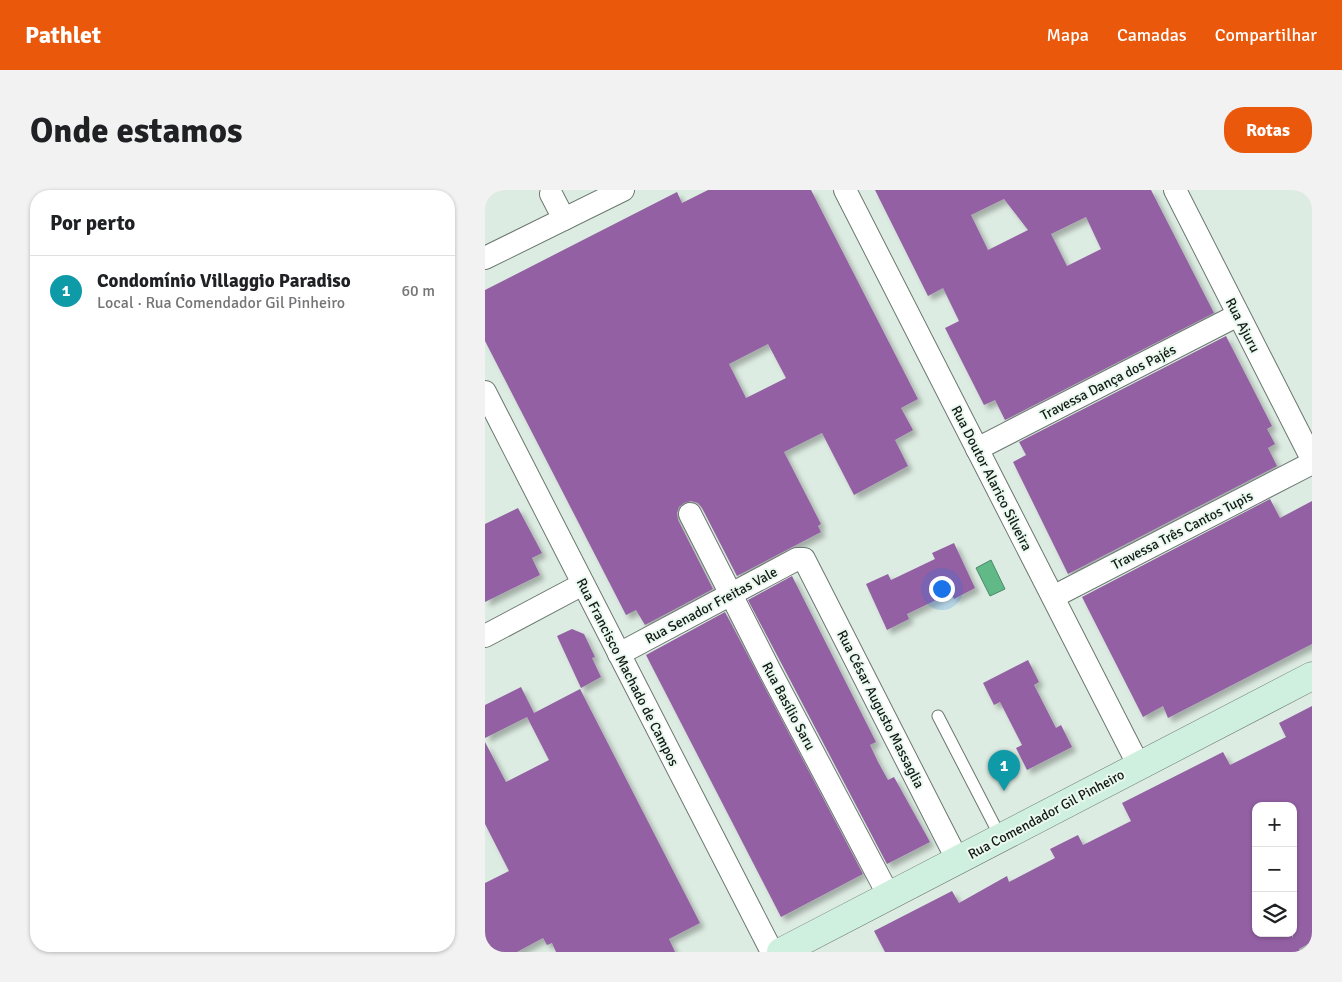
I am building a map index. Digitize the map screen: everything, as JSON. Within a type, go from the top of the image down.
[{"type":"street","points":[[485,258],[623,190]]},
{"type":"street","name":"Rua Doutor Alarico Silveira","points":[[845,190],[1139,766]]},
{"type":"street","name":"Rua Ajuru","points":[[1175,190],[1312,461]]},
{"type":"street","points":[[551,194],[564,219]]},
{"type":"street","name":"Travessa Dança dos Pajés","points":[[977,449],[1238,315]]},
{"type":"street","name":"Rua Francisco Machado de Campos","points":[[485,392],[771,952]]},
{"type":"street","name":"Travessa Três Cantos Tupis","points":[[1053,597],[1312,461]]},
{"type":"street","name":"Rua Basílio Saru","points":[[690,514],[889,896]]},
{"type":"street","name":"Rua Senador Freitas Vale","points":[[619,654],[797,559],[803,559]]},
{"type":"street","name":"Rua César Augusto Massaglia","points":[[803,559],[958,861]]},
{"type":"street","points":[[485,636],[583,584]]},
{"type":"street","name":"Rua Comendador Gil Pinheiro","points":[[781,952],[1312,676]]},
{"type":"lane","points":[[938,716],[1001,838]]},
{"type":"shaded area","points":[[991,560],[1005,589],[990,596],[976,568]]},
{"type":"building","points":[[708,190],[811,190],[918,399],[901,408],[913,430],[895,440],[908,466],[854,495],[822,433],[784,452],[821,524],[818,526],[821,532],[737,576],[698,503],[691,501],[679,507],[677,513],[678,520],[713,589],[645,625],[636,610],[626,615],[485,341],[485,290],[677,192],[682,203]],"holes":[[[768,344],[786,378],[746,398],[729,364]]]},
{"type":"building","points":[[875,190],[1151,190],[1214,313],[1005,420],[995,400],[984,405],[945,328],[959,321],[943,288],[928,296]],"holes":[[[1004,199],[1028,230],[988,250],[971,215]],[[1086,217],[1101,249],[1067,266],[1051,234]]]},
{"type":"building","points":[[1226,336],[1272,426],[1267,429],[1275,444],[1268,448],[1277,466],[1068,574],[1013,462],[1026,455],[1019,442]]},
{"type":"building","points":[[1270,499],[1280,518],[1312,501],[1312,644],[1168,718],[1163,706],[1143,717],[1082,597]]},
{"type":"building","points":[[518,508],[542,553],[532,558],[540,575],[485,602],[485,524]]},
{"type":"building","points":[[954,543],[975,588],[954,599],[951,593],[907,614],[909,619],[887,630],[866,584],[888,574],[891,580],[935,559],[932,553]]},
{"type":"building","points":[[792,576],[876,742],[870,745],[878,762],[888,780],[894,777],[930,842],[887,864],[748,600]]},
{"type":"building","points":[[725,612],[863,874],[781,917],[646,655]]},
{"type":"building","points":[[572,629],[584,634],[595,657],[592,658],[601,677],[581,688],[557,636]]},
{"type":"building","points":[[1028,660],[1039,682],[1034,685],[1056,728],[1061,725],[1072,747],[1027,770],[1016,748],[1022,745],[1000,702],[994,705],[983,683]]},
{"type":"building","points":[[521,687],[534,713],[580,689],[700,923],[669,939],[675,952],[556,952],[552,943],[547,945],[543,938],[517,952],[485,952],[485,883],[509,871],[485,824],[485,742],[506,782],[549,760],[527,717],[485,738],[485,705]]},
{"type":"building","points":[[1312,706],[1312,942],[1299,949],[1300,952],[885,952],[874,931],[952,891],[959,903],[1007,876],[1009,882],[1055,858],[1050,849],[1078,835],[1083,845],[1131,821],[1122,803],[1223,752],[1230,765],[1286,737],[1279,723]]},
{"type":"place","name":"Condomínio Villaggio Paradiso","points":[[1004,791]]}]
